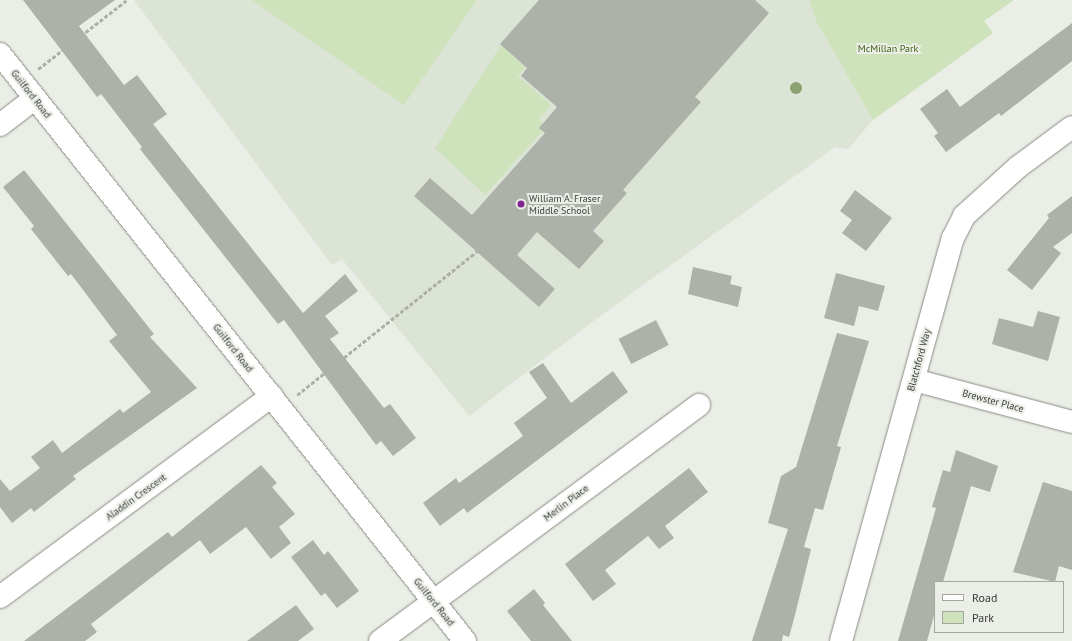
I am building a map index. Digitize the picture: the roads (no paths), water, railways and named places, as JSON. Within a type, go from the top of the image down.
[{"type":"street","name":"Guilford Road","points":[[0,54],[465,641]]},
{"type":"street","points":[[0,125],[28,89]]},
{"type":"street","name":"Blatchford Way","points":[[841,641],[953,238],[964,216],[1018,167],[1072,127]]},
{"type":"street","name":"Brewster Place","points":[[914,380],[1072,422]]},
{"type":"street","name":"Aladdin Crescent","points":[[0,596],[276,402]]},
{"type":"street","name":"Merlin Place","points":[[380,641],[699,405]]},
{"type":"place","name":"William A. Fraser Middle School","points":[[521,204]]},
{"type":"park label","name":"McMillan Park","points":[[888,49]]}]
